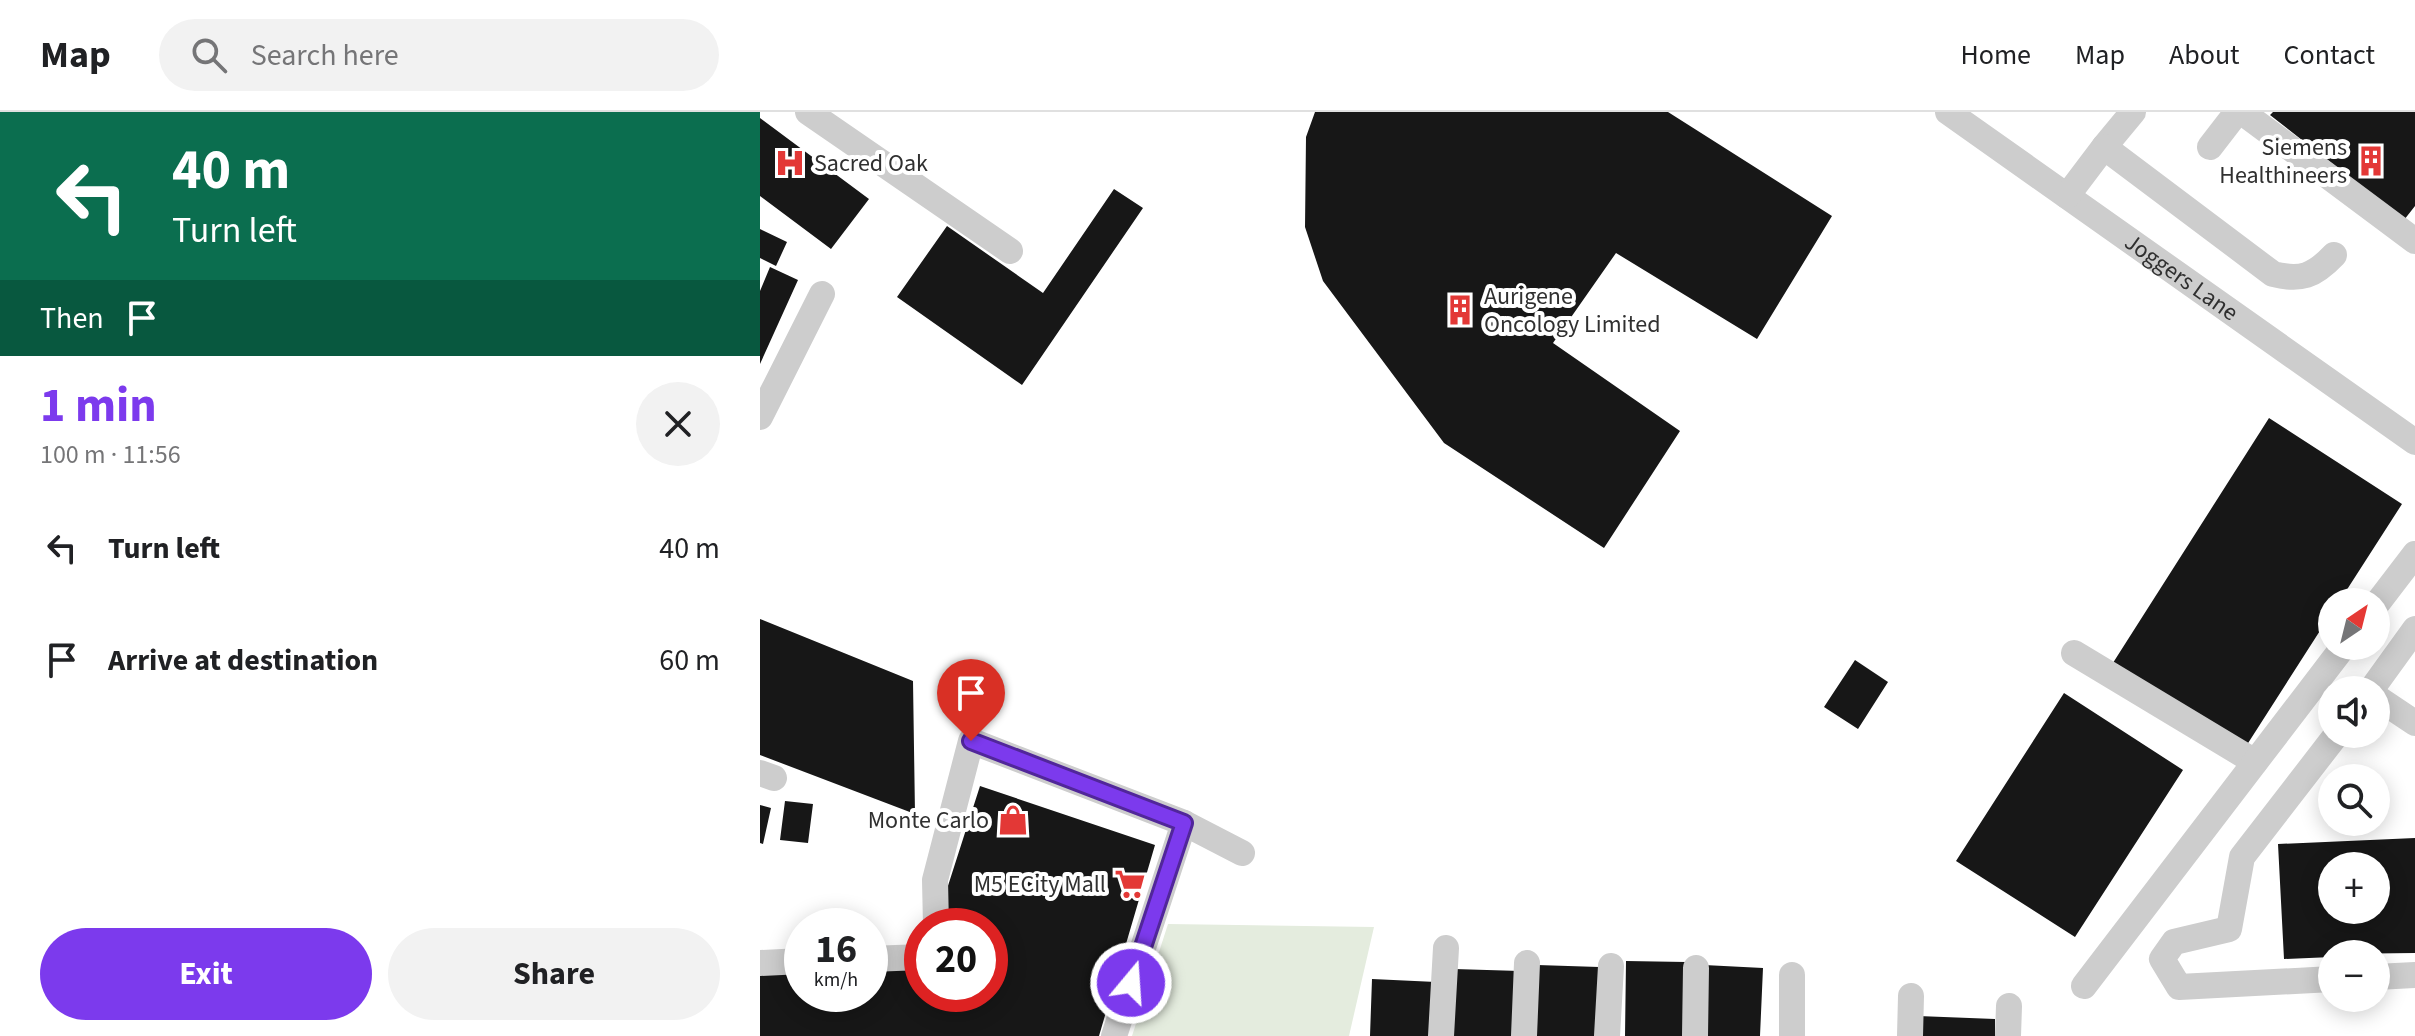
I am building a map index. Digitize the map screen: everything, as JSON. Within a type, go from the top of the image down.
[{"type":"street","points":[[808,112],[1010,251]]},
{"type":"street","name":"Joggers Lane","points":[[1948,112],[2415,442]]},
{"type":"street","points":[[2067,196],[2133,112]]},
{"type":"street","points":[[2210,147],[2240,112],[2415,241]]},
{"type":"street","points":[[2104,147],[2273,274],[2291,279],[2307,275],[2321,268],[2334,255]]},
{"type":"street","points":[[760,417],[822,294]]},
{"type":"street","points":[[2389,588],[2415,554]]},
{"type":"street","points":[[2381,676],[2415,629]]},
{"type":"street","points":[[2074,653],[2255,762]]},
{"type":"street","points":[[2084,986],[2333,660]]},
{"type":"street","points":[[2390,706],[2415,723]]},
{"type":"street","points":[[936,908],[935,880],[971,741],[1184,823],[1242,853]]},
{"type":"street","points":[[2318,980],[2179,987],[2162,959],[2174,942],[2229,929],[2242,857],[2326,748]]},
{"type":"street","points":[[1114,1036],[1184,823]]},
{"type":"street","points":[[1441,1036],[1446,948]]},
{"type":"street","points":[[760,963],[784,962]]},
{"type":"street","points":[[1524,1036],[1527,963]]},
{"type":"street","points":[[1607,1036],[1611,966]]},
{"type":"street","points":[[1695,1036],[1696,968]]},
{"type":"street","points":[[1792,975],[1792,1036]]},
{"type":"street","points":[[2390,976],[2415,975]]},
{"type":"street","points":[[1910,1036],[1911,996]]},
{"type":"street","points":[[2008,1036],[2009,1006]]},
{"type":"shaded area","points":[[1168,924],[1374,927],[1349,1036],[1132,1036]]},
{"type":"building","name":"Aurigene Oncology Limited","points":[[1315,112],[1668,112],[1832,216],[1757,339],[1616,253],[1553,343],[1680,431],[1604,548],[1444,443],[1323,281],[1305,227],[1306,137]]},
{"type":"building","name":"Siemens Healthineers","points":[[2273,112],[2415,112],[2415,206],[2404,220],[2270,115]]},
{"type":"building","name":"Sacred Oak","points":[[760,118],[869,199],[831,249],[760,196]]},
{"type":"building","points":[[1114,189],[1143,208],[1022,385],[897,297],[947,226],[1043,293]]},
{"type":"building","points":[[760,229],[787,242],[776,266],[760,258]]},
{"type":"building","points":[[770,267],[798,280],[760,364],[760,291]]},
{"type":"building","points":[[2269,418],[2402,504],[2348,588],[2318,588],[2318,634],[2243,751],[2111,666]]},
{"type":"building","points":[[760,619],[913,681],[915,814],[760,755]]},
{"type":"building","points":[[1855,660],[1888,682],[1858,729],[1824,707]]},
{"type":"building","points":[[2064,693],[2183,770],[2075,937],[1956,861]]},
{"type":"building","points":[[980,786],[1155,845],[1099,1036],[760,1036],[760,972],[784,971],[784,1012],[888,1012],[888,970],[904,969],[904,1012],[1008,1012],[1008,908],[946,908],[946,892]]},
{"type":"building","points":[[785,801],[813,804],[808,843],[780,840]]},
{"type":"building","points":[[760,805],[771,808],[763,844],[760,843]]},
{"type":"building","points":[[2415,838],[2415,953],[2390,953],[2390,940],[2318,940],[2318,958],[2284,959],[2278,844]]},
{"type":"building","points":[[1626,961],[1686,962],[1685,1036],[1625,1036]]},
{"type":"building","points":[[1537,965],[1599,967],[1596,1036],[1534,1036]]},
{"type":"building","points":[[1704,965],[1763,968],[1760,1036],[1701,1036]]},
{"type":"building","points":[[1454,969],[1520,971],[1517,1036],[1451,1036]]},
{"type":"building","points":[[1372,979],[1436,982],[1433,1036],[1370,1036]]},
{"type":"building","points":[[1918,1016],[1995,1019],[1995,1036],[1917,1036]]},
{"type":"place","name":"Siemens Healthineers","points":[[2371,161]]},
{"type":"place","name":"Sacred Oak","points":[[790,163]]},
{"type":"place","name":"Aurigene Oncology Limited","points":[[1460,310]]},
{"type":"place","name":"Monte Carlo","points":[[1013,820]]},
{"type":"place","name":"M5 ECity Mall","points":[[1130,884]]},
{"type":"route","points":[[971,741],[1184,823],[1131,983]]}]
